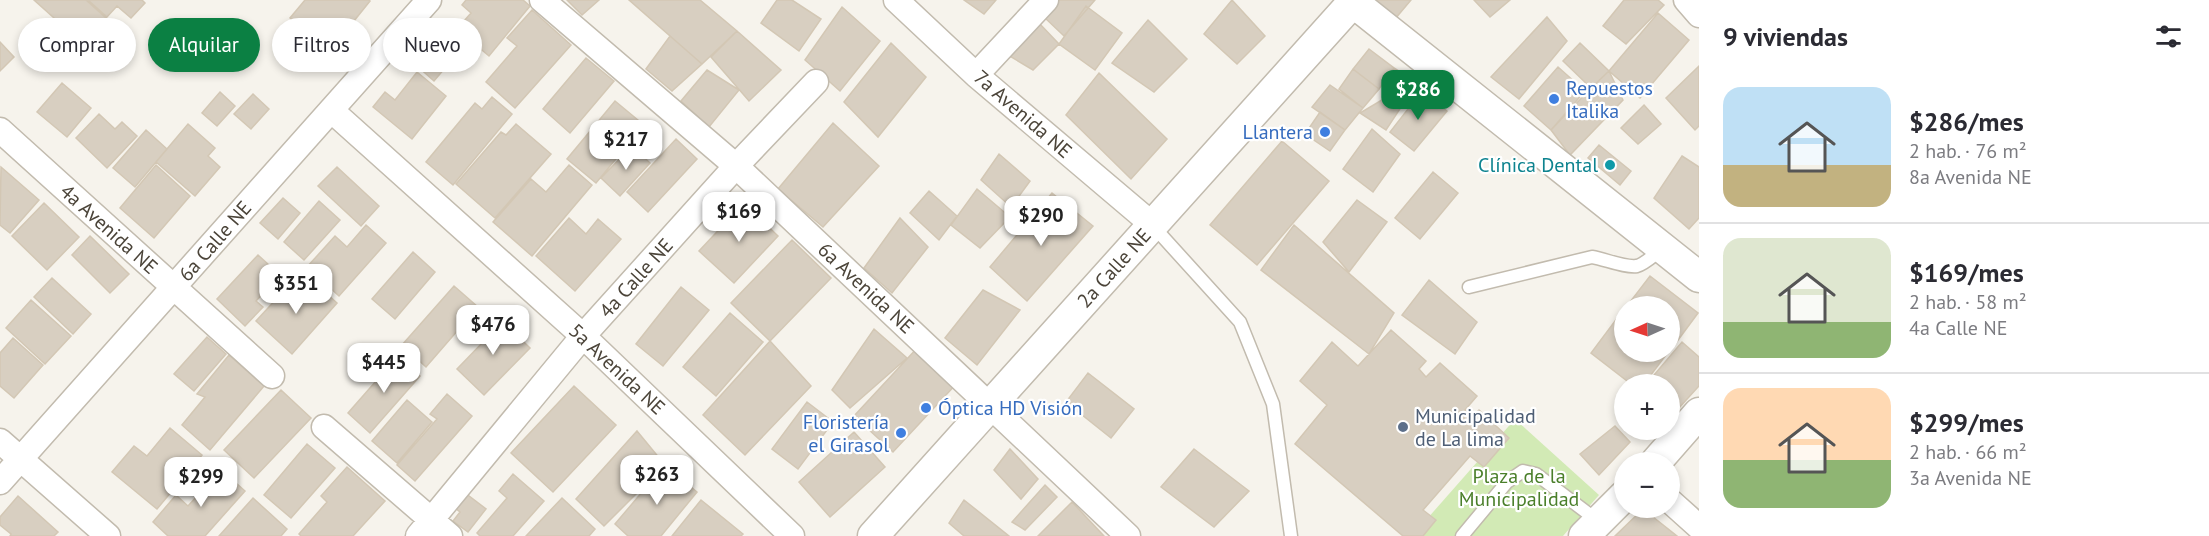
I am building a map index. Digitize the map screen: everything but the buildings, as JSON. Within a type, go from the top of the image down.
[{"type":"street","name":"6a Calle NE","points":[[0,482],[429,0]]},
{"type":"street","name":"6a Avenida NE","points":[[542,0],[736,166],[1128,536]]},
{"type":"street","name":"7a Avenida NE","points":[[896,0],[976,75],[1153,225]]},
{"type":"street","points":[[976,75],[1046,0]]},
{"type":"street","points":[[1686,0],[1699,15]]},
{"type":"street","points":[[1353,1],[1699,277]]},
{"type":"street","name":"2a Calle NE","points":[[873,536],[1353,1]]},
{"type":"street","name":"4a Calle NE","points":[[425,527],[583,336],[736,166],[816,82]]},
{"type":"street","name":"5a Avenida NE","points":[[331,110],[583,336],[792,536]]},
{"type":"street","name":"4a Avenida NE","points":[[0,130],[272,376]]},
{"type":"street","points":[[1665,452],[1699,412]]},
{"type":"street","points":[[324,427],[425,527],[450,536]]},
{"type":"street","points":[[0,441],[108,536]]},
{"type":"street","points":[[1592,529],[1614,506]]},
{"type":"street","points":[[1680,510],[1699,527]]},
{"type":"lane","points":[[1153,225],[1240,322],[1273,404],[1291,536]]},
{"type":"lane","points":[[1469,287],[1592,257],[1627,266],[1639,266],[1663,249]]},
{"type":"lane","points":[[1462,536],[1506,482],[1523,471],[1536,474],[1592,529]]},
{"type":"green space","name":"Plaza de la Municipalidad","points":[[1515,419],[1599,495],[1563,536],[1412,536]]},
{"type":"place","name":"Repuestos Italika","points":[[1554,99]]},
{"type":"place","name":"Llantera","points":[[1325,132]]},
{"type":"place","name":"Clínica Dental","points":[[1610,165]]},
{"type":"place","name":"Óptica HD Visión","points":[[926,408]]},
{"type":"place","name":"Municipalidad de La lima","points":[[1403,427]]},
{"type":"place","name":"Floristería el Girasol","points":[[901,433]]}]
